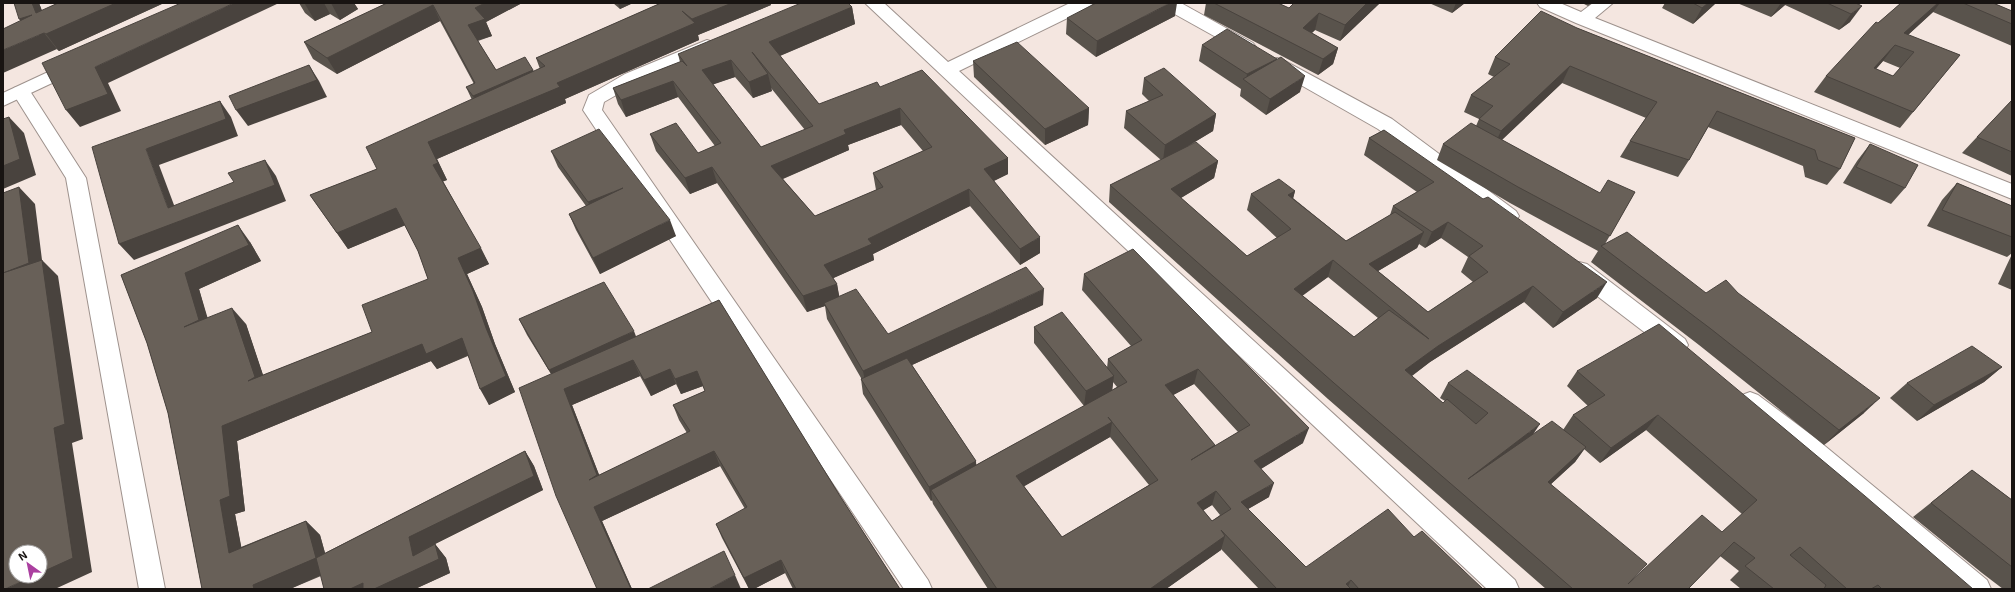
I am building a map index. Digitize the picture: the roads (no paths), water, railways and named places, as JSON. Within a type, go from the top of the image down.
[{"type":"street","points":[[874,3],[1506,589]]},
{"type":"street","points":[[946,70],[1084,3]]},
{"type":"street","points":[[1168,3],[1385,124],[1527,230]]},
{"type":"street","points":[[1546,3],[1582,19],[2012,192]]},
{"type":"street","points":[[1582,19],[1604,3]]},
{"type":"street","points":[[725,38],[632,78],[596,99],[592,110],[920,589]]},
{"type":"street","points":[[89,58],[12,96],[76,178],[152,589]]},
{"type":"street","points":[[1565,259],[1691,356]]},
{"type":"street","points":[[1735,390],[1805,444],[1978,589]]}]
